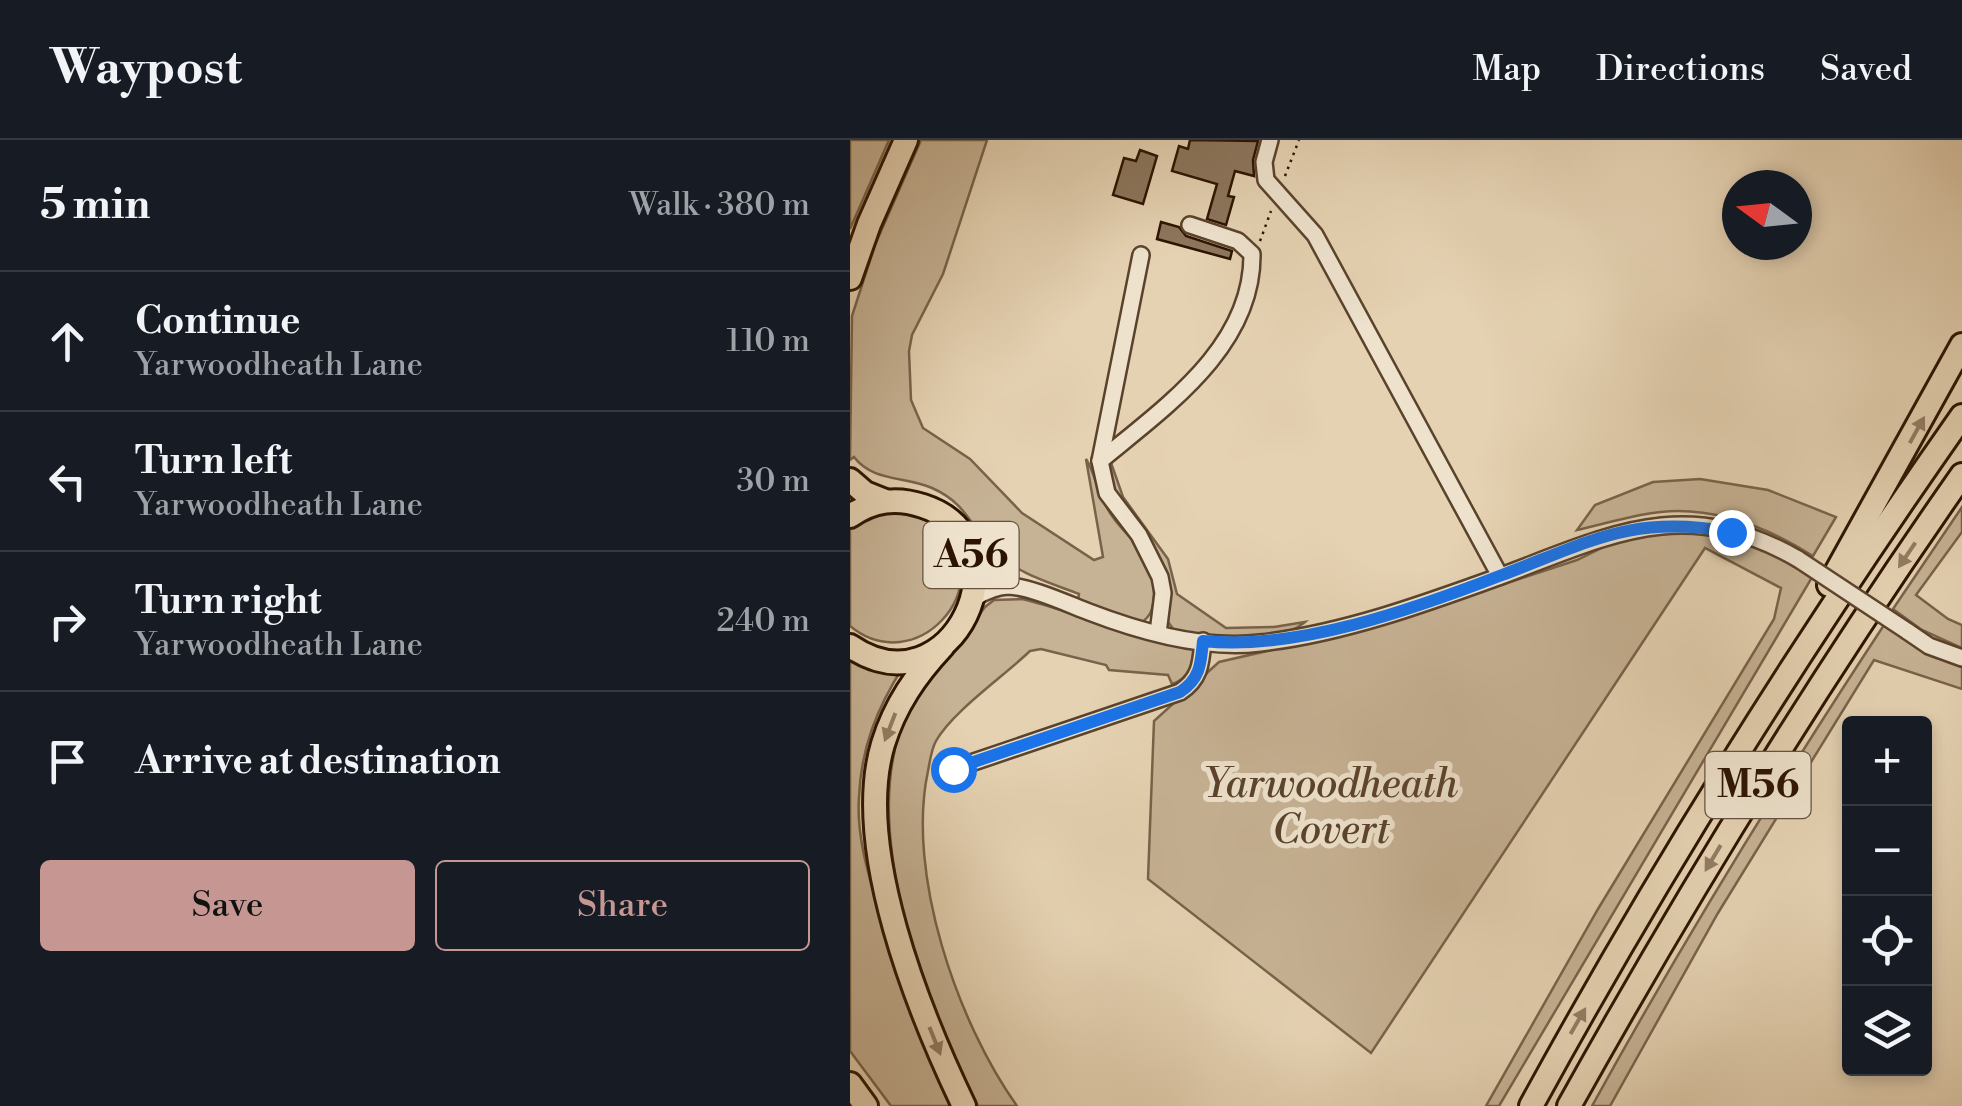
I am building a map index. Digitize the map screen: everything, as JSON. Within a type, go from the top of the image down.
[{"type":"highway","points":[[850,278],[906,140]]},
{"type":"highway","points":[[1752,730],[1962,345]]},
{"type":"highway","name":"M56","points":[[1530,1106],[1752,730],[1861,561],[1962,416]]},
{"type":"highway","name":"M56","points":[[1570,1106],[1768,768],[1962,474]]},
{"type":"highway","points":[[850,480],[865,493],[885,501]]},
{"type":"highway","name":"A56","points":[[850,516],[870,504],[885,501],[908,501],[930,508],[949,520],[970,552],[976,582],[974,598],[960,628],[943,646],[922,657],[899,661],[876,658],[850,646]]},
{"type":"highway","points":[[943,646],[922,669],[892,718],[877,776],[876,824],[886,887],[903,951],[933,1037],[964,1106]]},
{"type":"highway","points":[[850,1084],[866,1106]]},
{"type":"street","points":[[1270,140],[1264,162],[1266,180],[1315,234],[1500,576]]},
{"type":"street","points":[[1100,460],[1182,391],[1210,362],[1232,331],[1246,298],[1252,254],[1238,241],[1190,226]]},
{"type":"street","points":[[1141,256],[1100,460],[1107,493],[1140,535],[1160,576],[1163,593],[1158,633]]},
{"type":"street","points":[[970,552],[1012,586],[1118,623],[1203,641],[1254,644],[1300,638],[1364,621],[1500,576],[1582,543],[1642,526],[1700,526],[1776,546],[1929,646],[1962,658]]},
{"type":"street","points":[[974,598],[1012,586]]},
{"type":"street","points":[[953,769],[1180,692],[1198,675],[1203,641]]},
{"type":"green space","points":[[850,140],[889,140],[850,229]]},
{"type":"green space","points":[[921,140],[987,140],[943,274],[912,335],[911,400],[923,428],[970,459],[1022,513],[1094,560],[1103,557],[1086,459],[1111,515],[1149,565],[1154,601],[1141,623],[1078,600],[1079,594],[1010,564],[991,547],[960,507],[943,494],[922,484],[870,471],[854,457],[850,460],[852,316],[875,245]]},
{"type":"green space","points":[[1110,460],[1123,497],[1168,559],[1177,594],[1226,628],[1305,622],[1292,630],[1260,638],[1223,638],[1174,630],[1165,618],[1164,580],[1110,493],[1103,464]]},
{"type":"green space","points":[[1700,479],[1768,490],[1836,517],[1813,556],[1748,524],[1696,512],[1653,513],[1577,530],[1595,505],[1653,482]]},
{"type":"green space","points":[[1962,507],[1962,532],[1916,595],[1962,625],[1962,648],[1922,630],[1893,609]]},
{"type":"green space","points":[[909,510],[939,527],[957,553],[961,577],[956,600],[942,620],[923,635],[900,642],[875,640],[850,626],[850,525],[875,511]]},
{"type":"green space","name":"Yarwoodheath Covert","points":[[1704,531],[1760,546],[1814,574],[1499,1106],[1486,1106],[1598,909],[1774,619],[1781,588],[1705,548],[1371,1053],[1148,879],[1154,721],[1219,662],[1337,635],[1501,585],[1577,560],[1624,537]]},
{"type":"green space","points":[[1022,599],[1150,638],[1194,647],[1193,659],[1189,670],[1172,684],[1168,675],[1109,670],[1106,665],[1041,649],[1030,651],[954,718],[934,744],[923,811],[931,900],[957,990],[995,1072],[1017,1106],[978,1106],[936,1014],[902,908],[892,854],[889,801],[895,750],[918,691],[985,607],[994,600]]},
{"type":"green space","points":[[1886,622],[1962,663],[1962,689],[1874,660],[1718,913],[1610,1106],[1592,1106],[1734,861]]},
{"type":"green space","points":[[850,655],[903,667],[878,713],[867,745],[860,779],[860,828],[868,873],[896,966],[951,1106],[891,1106],[850,1051]]},
{"type":"building","points":[[1190,140],[1258,141],[1254,176],[1235,171],[1228,196],[1234,197],[1226,225],[1207,219],[1217,184],[1172,171],[1179,146],[1188,149]]},
{"type":"building","points":[[1140,150],[1157,156],[1143,204],[1113,195],[1124,158],[1136,161]]},
{"type":"building","points":[[1161,222],[1179,227],[1186,236],[1232,251],[1230,259],[1157,239]]},
{"type":"route","points":[[953,769],[1180,692],[1198,675],[1203,641],[1254,644],[1300,638],[1364,621],[1500,576],[1608,534],[1642,526],[1700,526],[1731,532]]}]
